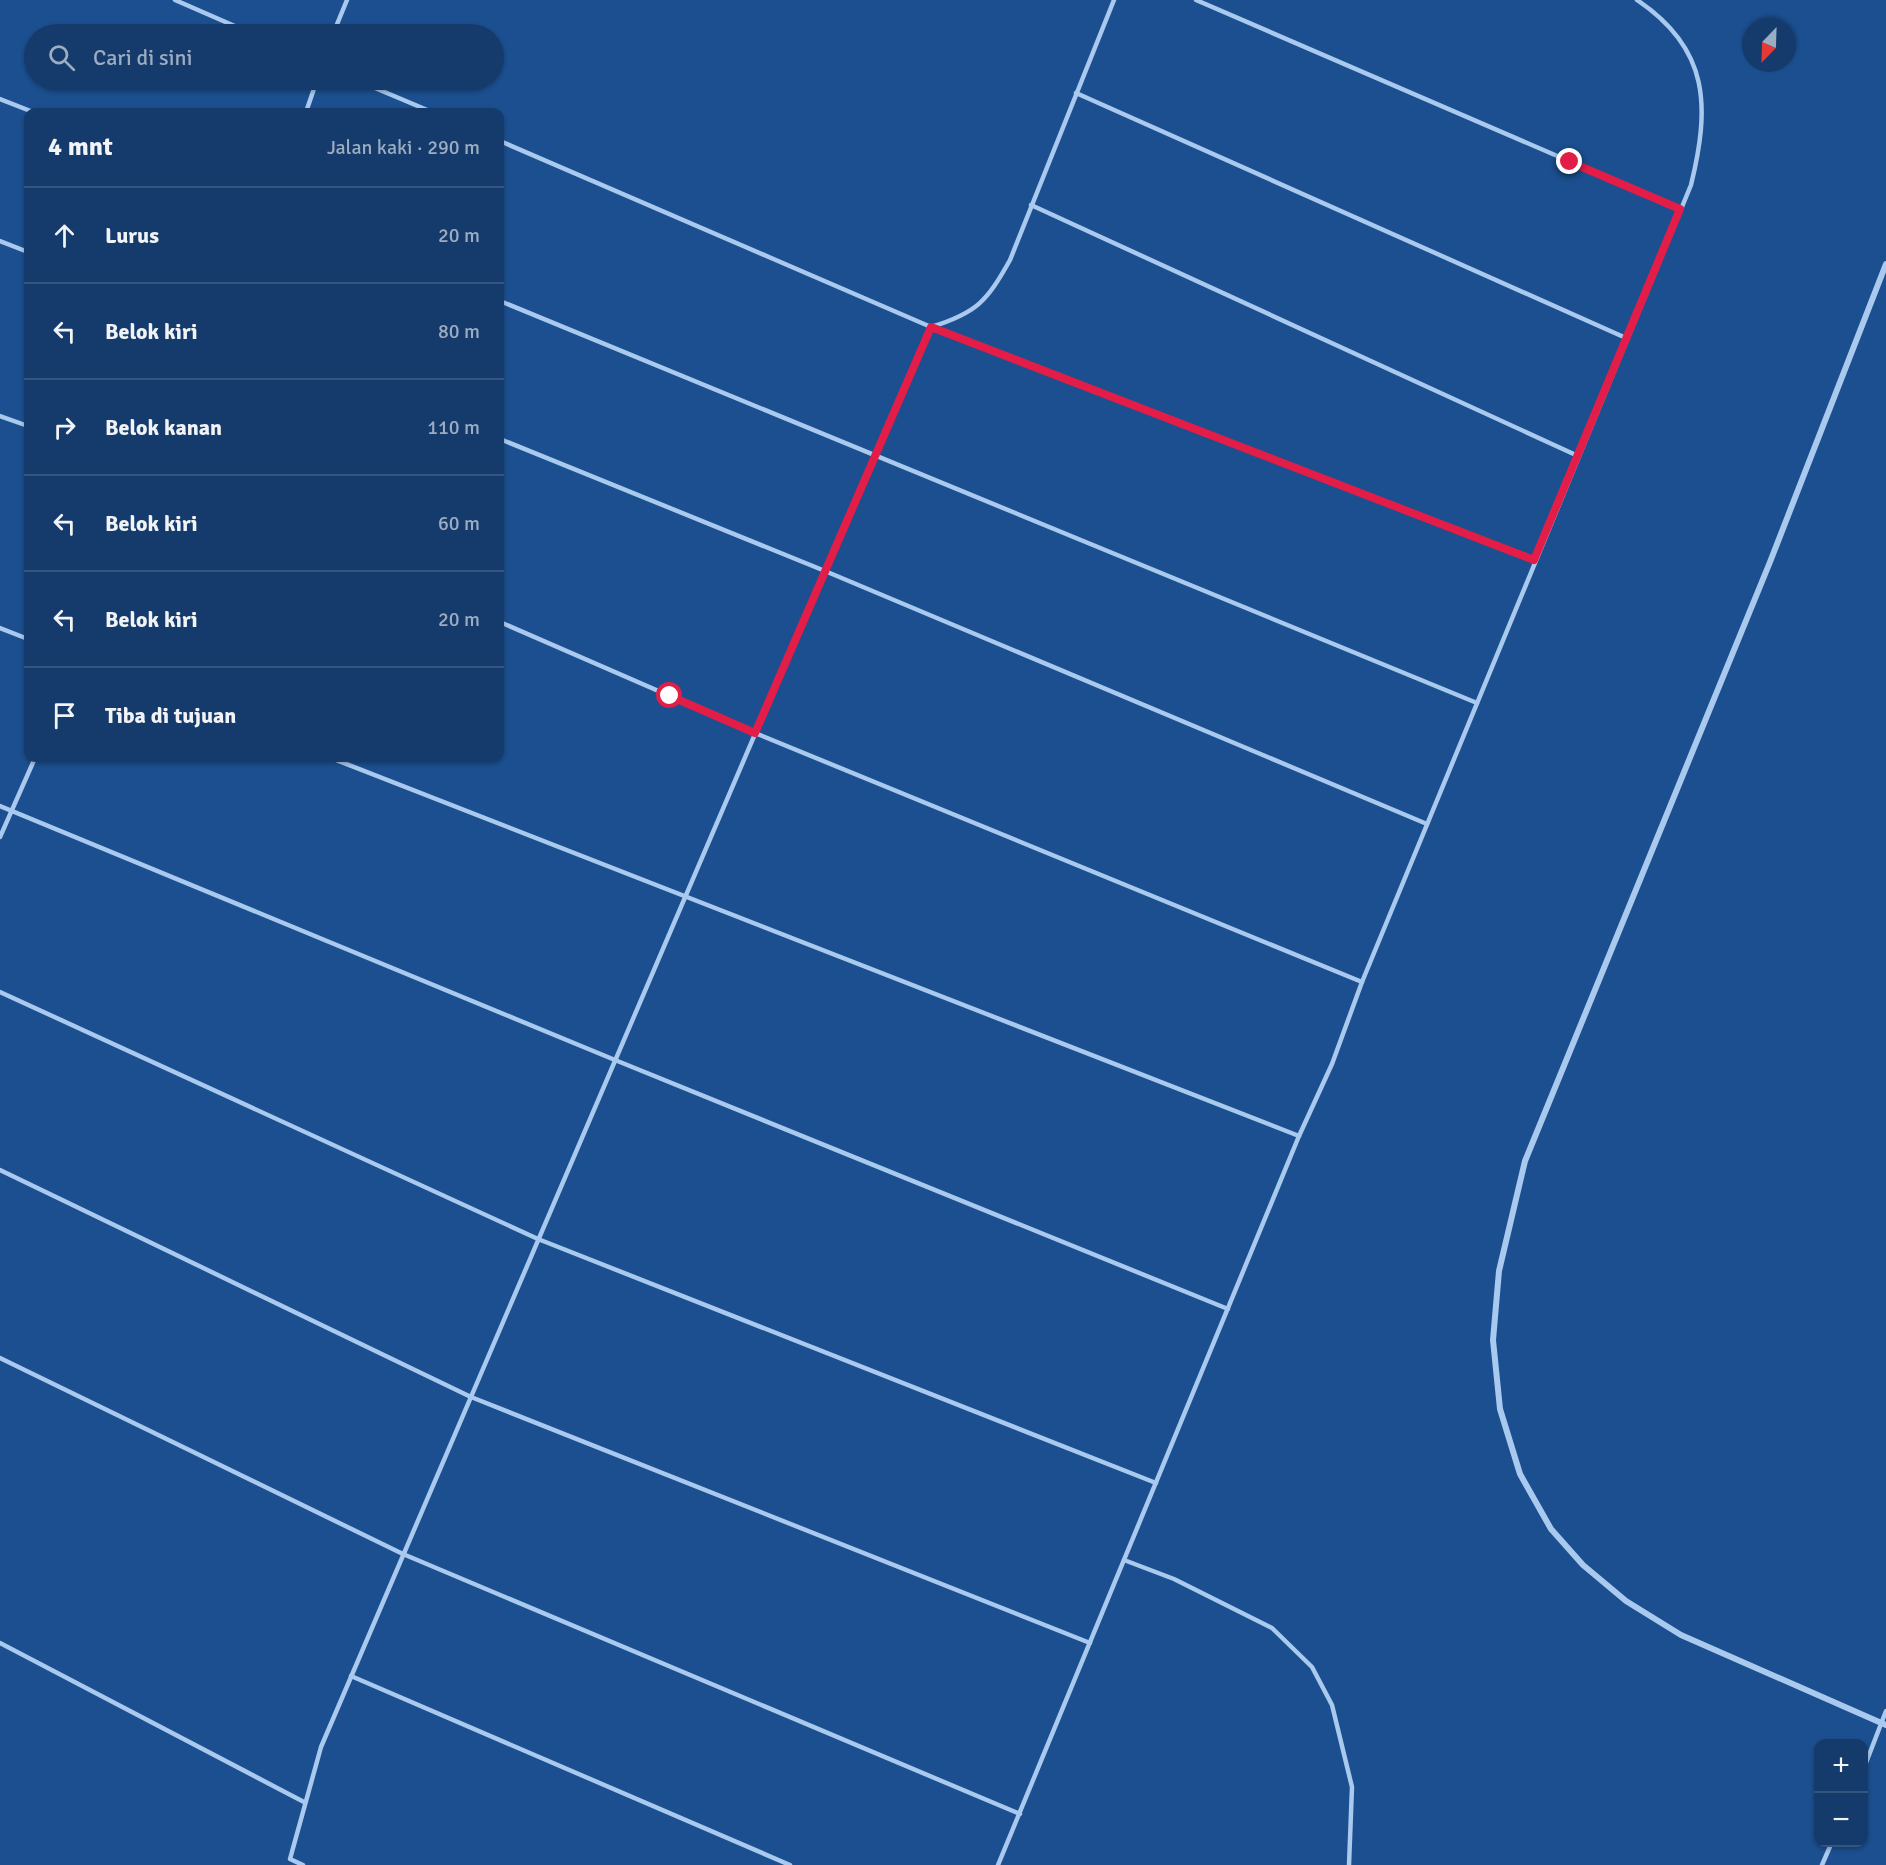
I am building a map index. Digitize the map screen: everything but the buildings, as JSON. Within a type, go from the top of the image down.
[{"type":"street","points":[[1884,1724],[1681,1635],[1626,1601],[1583,1565],[1551,1529],[1520,1474],[1500,1409],[1493,1340],[1498,1271],[1526,1161],[1774,552],[1886,264]]},
{"type":"lane","points":[[175,0],[230,24]]},
{"type":"lane","points":[[337,24],[346,0]]},
{"type":"lane","points":[[288,1865],[321,1747],[875,453],[931,327],[966,314],[991,293],[1010,260],[1114,0]]},
{"type":"lane","points":[[1196,0],[1680,209]]},
{"type":"lane","points":[[998,1865],[1299,1136],[1332,1064],[1362,982],[1690,185],[1700,148],[1704,113],[1700,81],[1688,53],[1675,34],[1656,12],[1637,0]]},
{"type":"lane","points":[[307,108],[314,90]]},
{"type":"lane","points":[[380,90],[422,108]]},
{"type":"lane","points":[[1076,93],[1626,338]]},
{"type":"lane","points":[[0,99],[24,108]]},
{"type":"lane","points":[[504,143],[931,327],[1534,560]]},
{"type":"lane","points":[[1031,205],[1578,456]]},
{"type":"lane","points":[[0,241],[24,250]]},
{"type":"lane","points":[[504,303],[875,453],[1477,703]]},
{"type":"lane","points":[[0,416],[24,425]]},
{"type":"lane","points":[[504,440],[825,571],[1427,824]]},
{"type":"lane","points":[[504,624],[755,733],[1362,982]]},
{"type":"lane","points":[[0,628],[24,637]]},
{"type":"lane","points":[[0,837],[33,762]]},
{"type":"lane","points":[[341,762],[1299,1136]]},
{"type":"lane","points":[[0,806],[615,1060],[1228,1309]]},
{"type":"lane","points":[[0,992],[538,1239],[1156,1483]]},
{"type":"lane","points":[[0,1170],[471,1397],[1090,1643]]},
{"type":"lane","points":[[0,1358],[403,1554],[1020,1814]]},
{"type":"lane","points":[[1124,1560],[1174,1579],[1272,1628],[1312,1667],[1332,1705],[1352,1787],[1349,1865]]},
{"type":"lane","points":[[0,1642],[304,1802]]},
{"type":"lane","points":[[351,1676],[790,1865]]},
{"type":"lane","points":[[1868,1758],[1884,1724],[1886,1711]]},
{"type":"lane","points":[[1822,1865],[1830,1847]]},
{"type":"lane","points":[[290,1859],[303,1865]]},
{"type":"route","points":[[670,696],[755,733],[931,327],[1534,560],[1680,209],[1570,162]]}]
